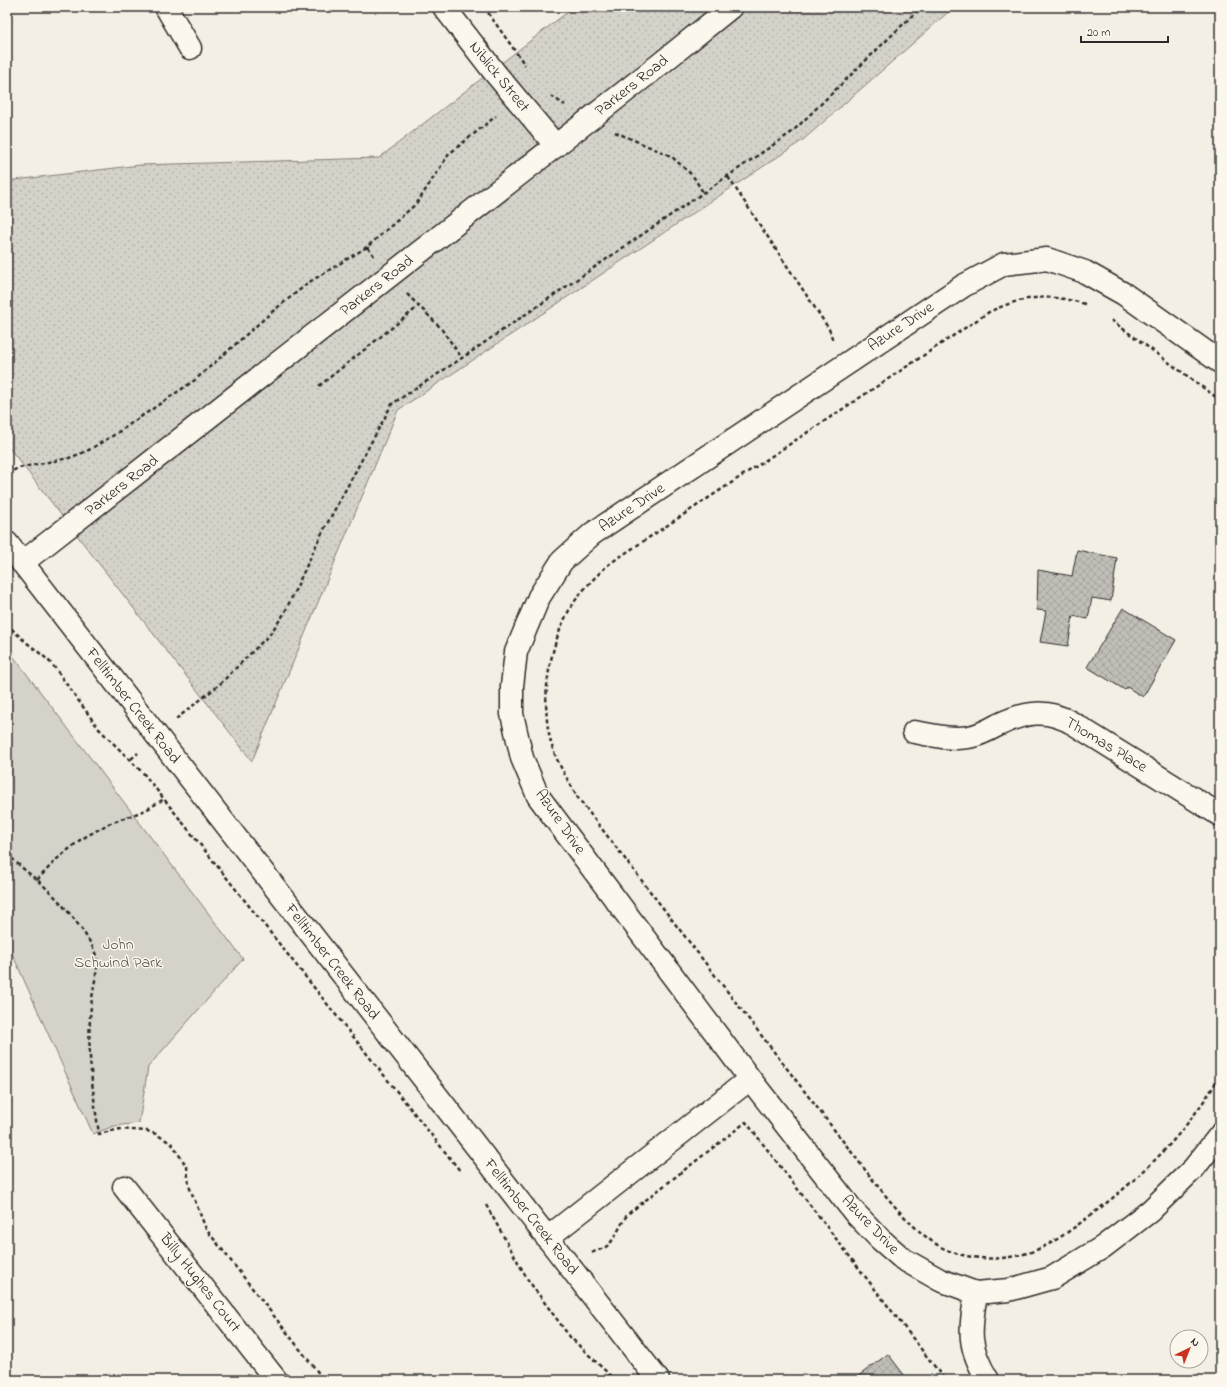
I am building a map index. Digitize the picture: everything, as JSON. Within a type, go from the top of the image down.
[{"type":"street","points":[[166,7],[190,48]]},
{"type":"street","name":"Niblick Street","points":[[444,7],[495,74],[556,146]]},
{"type":"street","name":"Parkers Road","points":[[22,563],[556,146],[731,7]]},
{"type":"street","name":"Azure Drive","points":[[1220,362],[1124,294],[1085,272],[1047,259],[1004,264],[963,286],[592,534],[562,561],[539,597],[516,652],[512,686],[512,714],[522,758],[538,796],[750,1079],[854,1212],[880,1239],[904,1259],[940,1280],[976,1293],[1009,1290],[1052,1278],[1103,1247],[1150,1211],[1194,1168],[1220,1135]]},
{"type":"street","name":"Felltimber Creek Road","points":[[7,543],[658,1380]]},
{"type":"street","name":"Thomas Place","points":[[914,732],[952,738],[965,738],[978,735],[1021,715],[1033,713],[1054,715],[1074,724],[1220,814]]},
{"type":"street","points":[[547,1238],[750,1079]]},
{"type":"street","name":"Billy Hughes Court","points":[[124,1187],[276,1380]]},
{"type":"street","points":[[976,1293],[971,1325],[971,1342],[975,1355],[988,1380]]},
{"type":"path","points":[[484,7],[526,66]]},
{"type":"path","points":[[131,759],[156,736],[219,685],[270,634],[284,614],[321,535],[392,404],[728,177],[792,132],[921,7]]},
{"type":"path","points":[[728,177],[829,329],[841,367]]},
{"type":"path","points":[[7,474],[18,468],[69,458],[87,451],[114,435],[195,380],[273,311],[311,281],[367,248]]},
{"type":"path","points":[[1092,307],[1066,298],[1038,297],[1003,305],[989,312],[609,564],[593,578],[571,607],[552,655],[547,694],[551,739],[554,752],[578,798],[873,1180],[903,1215],[947,1250],[970,1257],[1001,1259],[1026,1254],[1062,1236],[1114,1197],[1152,1163],[1201,1107],[1220,1076]]},
{"type":"path","points":[[319,386],[419,306]]},
{"type":"path","points":[[1111,320],[1220,400]]},
{"type":"path","points":[[7,623],[22,641],[44,655],[99,729],[131,759],[461,1173]]},
{"type":"path","points":[[37,880],[57,859],[80,840],[108,824],[146,810],[164,799]]},
{"type":"path","points":[[7,853],[60,903],[87,938],[96,957],[97,969],[88,1042],[99,1134],[120,1130],[147,1131],[156,1134],[172,1144],[186,1167],[189,1186],[206,1229],[324,1380]]},
{"type":"path","points":[[570,1268],[598,1249],[606,1246],[611,1241],[622,1220],[746,1122],[945,1380]]},
{"type":"path","points":[[486,1204],[528,1280],[570,1336],[615,1380]]},
{"type":"green space","points":[[574,7],[954,7],[803,140],[398,410],[252,761],[7,445],[7,181],[140,165],[379,158]]},
{"type":"green space","name":"John Schwind Park","points":[[7,648],[243,959],[148,1067],[139,1123],[114,1126],[93,1134],[7,942]]},
{"type":"building","points":[[1077,550],[1117,558],[1111,601],[1092,598],[1088,619],[1073,616],[1068,646],[1040,642],[1046,611],[1037,610],[1038,570],[1072,576]]},
{"type":"building","points":[[1123,608],[1176,640],[1143,697],[1127,687],[1125,690],[1087,667]]},
{"type":"building","points":[[888,1354],[908,1380],[853,1380]]}]
